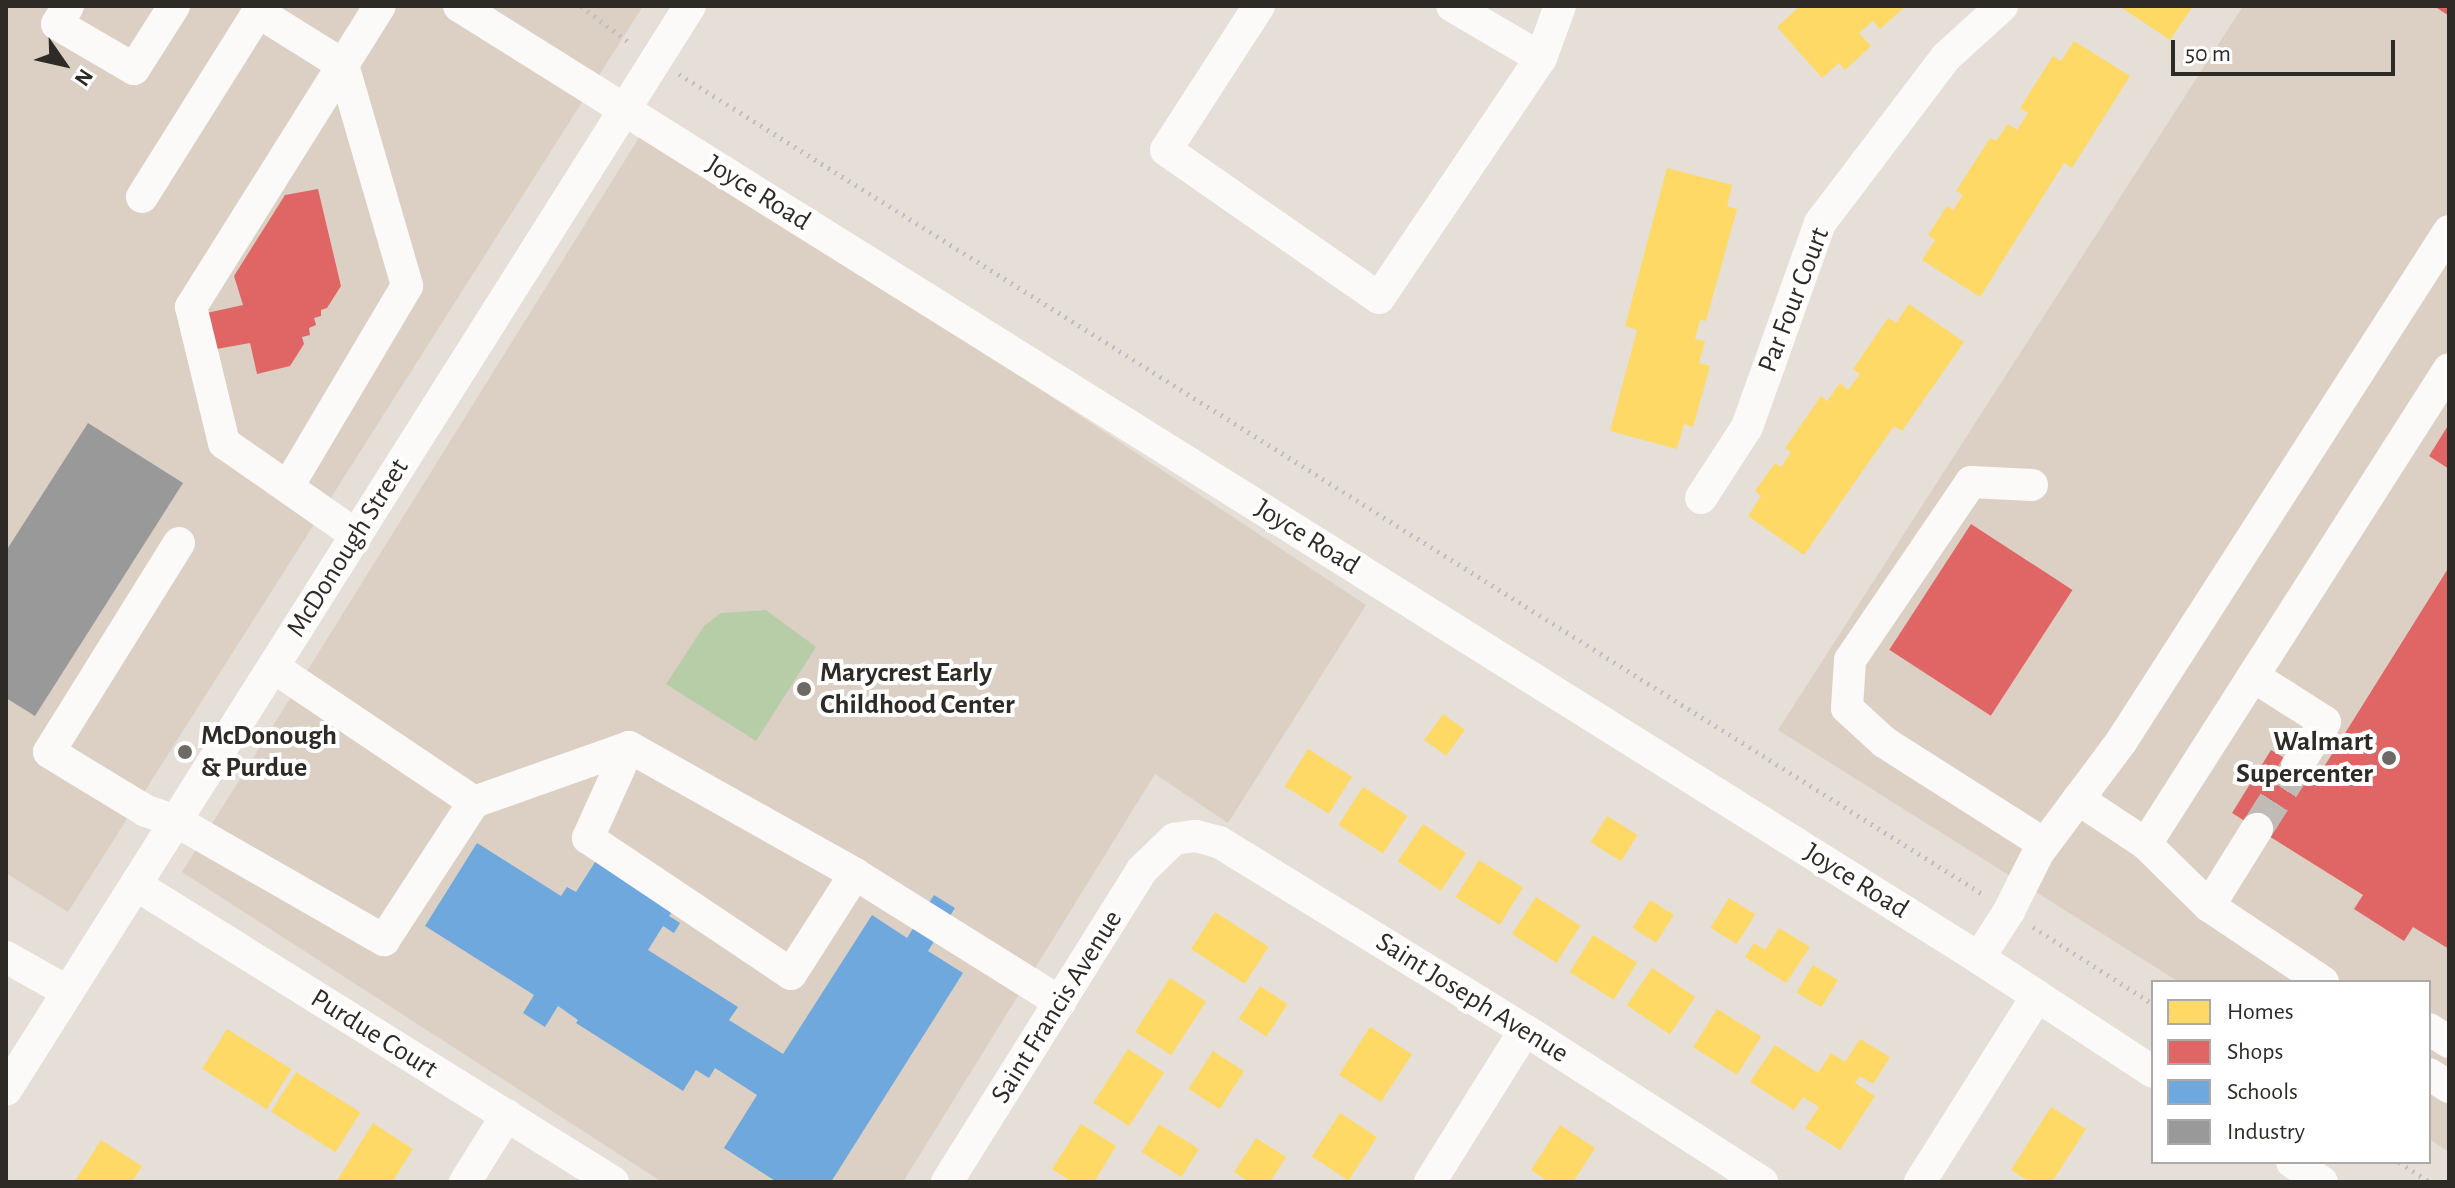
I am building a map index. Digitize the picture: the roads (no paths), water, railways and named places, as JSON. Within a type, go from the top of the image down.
[{"type":"street","points":[[68,6],[57,24],[134,69],[174,6]]},
{"type":"street","points":[[356,535],[289,485],[224,443],[191,307],[380,6]]},
{"type":"street","name":"Joyce Road","points":[[459,6],[1979,958],[2151,1071]]},
{"type":"street","name":"McDonough Street","points":[[6,1090],[690,6]]},
{"type":"street","points":[[1259,6],[1166,150],[1379,298],[1541,58],[1560,6]]},
{"type":"street","points":[[1452,6],[1541,58]]},
{"type":"street","name":"Par Four Court","points":[[1701,498],[1747,427],[1820,223],[1946,57],[2002,6]]},
{"type":"street","points":[[142,197],[258,12],[343,65],[407,286],[289,485]]},
{"type":"street","points":[[1979,958],[2009,911],[2044,844],[2121,742],[2449,231]]},
{"type":"street","points":[[2146,844],[2449,369]]},
{"type":"street","points":[[2032,485],[1971,482],[1850,660],[1847,708],[1884,742],[2044,844]]},
{"type":"street","points":[[179,543],[49,752],[146,811],[176,821],[384,940],[474,802],[629,747],[855,874],[1060,1002]]},
{"type":"street","points":[[273,667],[474,802]]},
{"type":"street","points":[[2253,676],[2325,722],[2297,766]]},
{"type":"street","points":[[629,747],[588,838],[791,974],[855,874]]},
{"type":"street","points":[[2078,799],[2146,844],[2209,906],[2320,980]]},
{"type":"street","points":[[2209,906],[2257,829]]},
{"type":"street","name":"Saint Joseph Avenue","points":[[1174,839],[1196,836],[1219,842],[1525,1030],[1762,1182]]},
{"type":"street","name":"Saint Francis Avenue","points":[[947,1182],[1142,870],[1174,839]]},
{"type":"street","name":"Purdue Court","points":[[136,885],[613,1182]]},
{"type":"street","points":[[6,957],[68,992]]},
{"type":"street","points":[[1920,1182],[2037,996]]},
{"type":"street","points":[[1430,1182],[1525,1030]]},
{"type":"street","points":[[2431,1030],[2449,1042]]},
{"type":"street","points":[[2431,1075],[2449,1087]]},
{"type":"street","points":[[465,1182],[507,1115]]},
{"type":"street","points":[[2295,1164],[2322,1182]]},
{"type":"tunnel","points":[[2257,829],[2297,766]]},
{"type":"place","name":"Marycrest Early Childhood Center","points":[[804,689]]},
{"type":"place","name":"McDonough & Purdue","points":[[185,752]]},
{"type":"place","name":"Walmart Supercenter","points":[[2389,758]]}]
